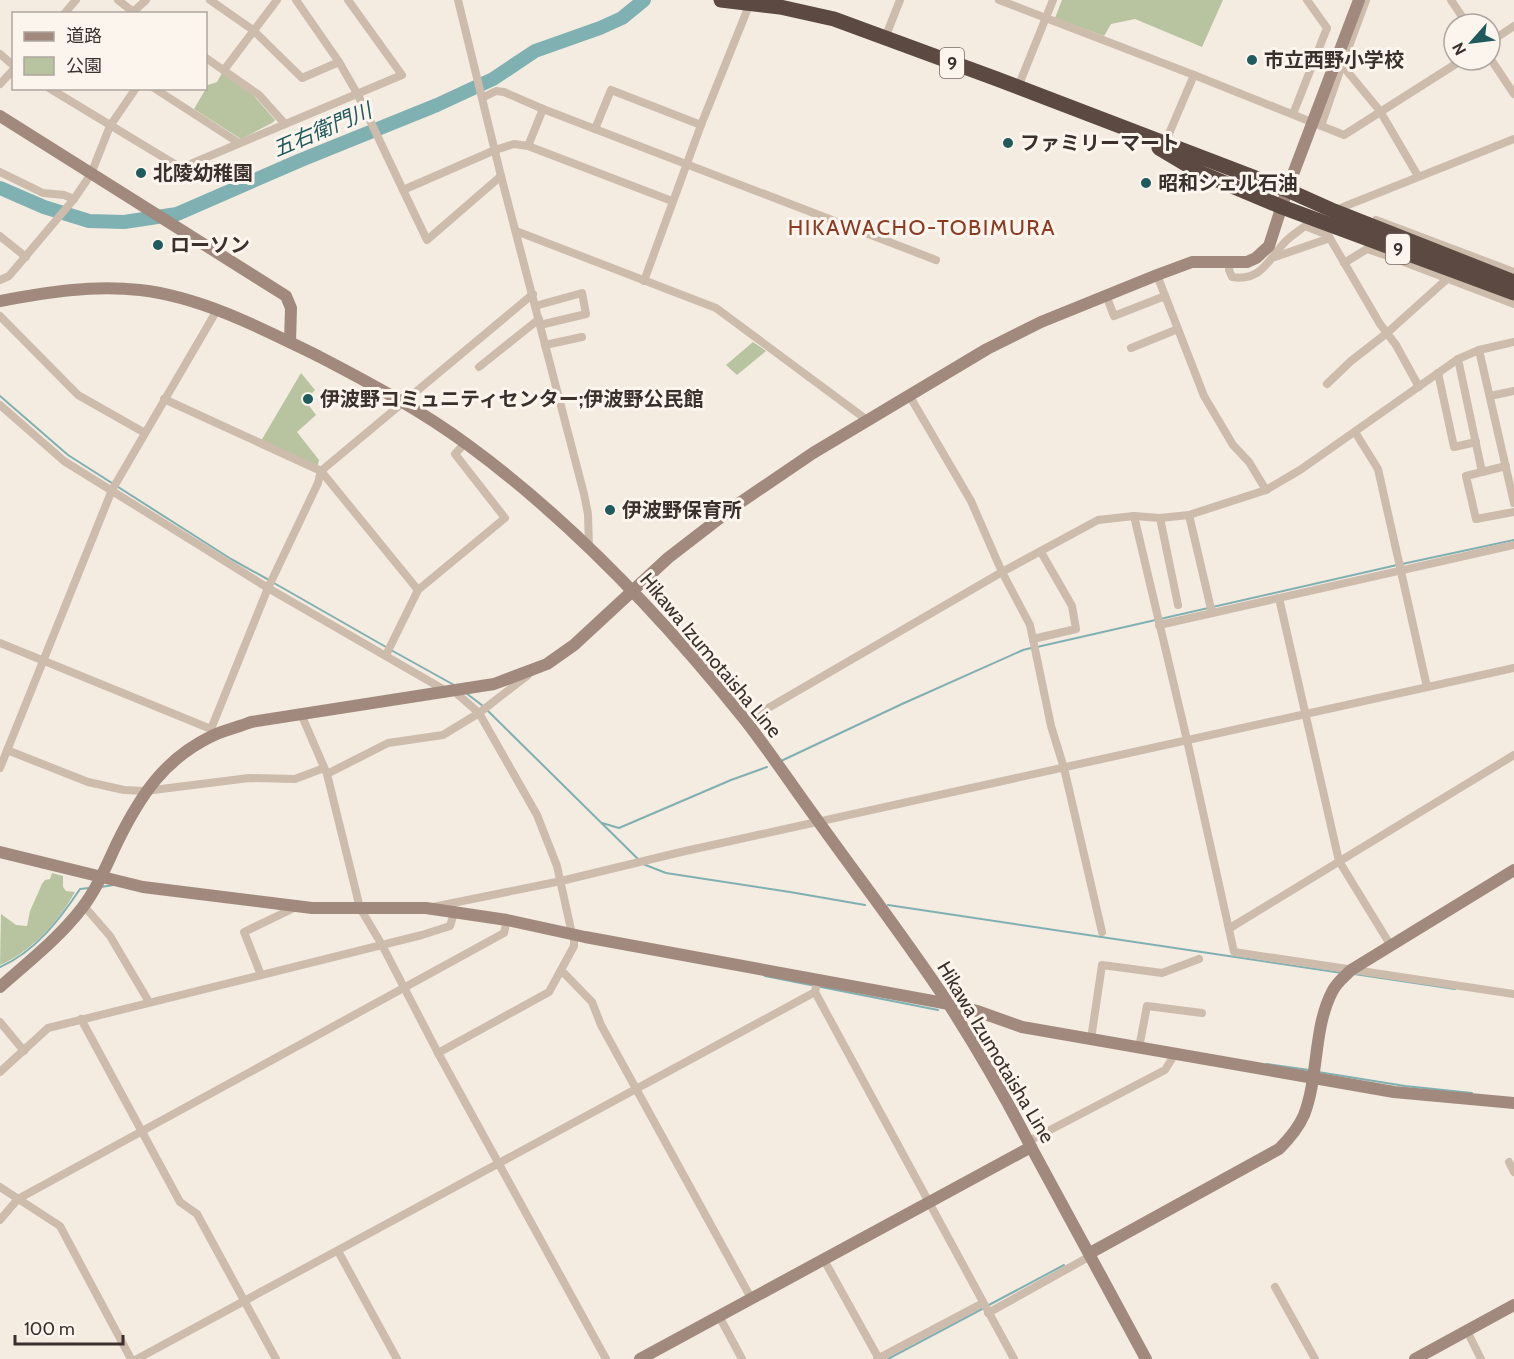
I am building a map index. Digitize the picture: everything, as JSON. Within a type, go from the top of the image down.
[{"type":"highway","name":"9","points":[[721,0],[779,4],[834,19],[1338,209],[1509,281]]},
{"type":"highway","name":"9","points":[[1123,127],[1201,173],[1387,251],[1509,281]]},
{"type":"street","points":[[66,12],[76,0]]},
{"type":"street","points":[[118,0],[133,12]]},
{"type":"street","points":[[135,12],[146,0]]},
{"type":"street","points":[[210,0],[254,30],[302,78],[339,62]]},
{"type":"street","points":[[224,70],[277,0]]},
{"type":"street","points":[[296,0],[358,94],[427,240],[501,176]]},
{"type":"street","points":[[52,90],[181,168],[402,75],[348,0]]},
{"type":"street","points":[[458,0],[501,176],[584,494],[588,514],[589,547]]},
{"type":"street","points":[[885,38],[900,0]]},
{"type":"street","points":[[999,0],[1344,135],[1443,72]]},
{"type":"street","points":[[1018,87],[1053,0]]},
{"type":"street","points":[[1293,114],[1327,28],[1307,0]]},
{"type":"street","points":[[1317,125],[1359,0]]},
{"type":"street","points":[[0,987],[61,933],[84,906],[128,820],[146,791],[181,755],[212,732],[251,722],[494,684],[547,664],[574,645],[668,558],[738,504],[867,420],[987,349],[1041,322],[1192,262],[1247,262],[1264,252],[1269,246],[1287,190],[1342,65],[1366,0]]},
{"type":"street","points":[[644,281],[686,164],[750,3]]},
{"type":"street","points":[[0,54],[12,66]]},
{"type":"street","points":[[207,59],[260,95],[285,124]]},
{"type":"street","points":[[1342,65],[1380,111],[1418,176]]},
{"type":"street","points":[[0,84],[12,70]]},
{"type":"street","points":[[1499,72],[1514,94]]},
{"type":"street","points":[[1165,143],[1194,75]]},
{"type":"street","points":[[0,279],[9,276],[74,199],[91,174],[110,126],[135,90]]},
{"type":"street","points":[[157,90],[239,143]]},
{"type":"street","points":[[595,129],[611,90],[701,125]]},
{"type":"street","points":[[482,97],[496,91],[504,92],[936,260]]},
{"type":"street","points":[[528,146],[543,109]]},
{"type":"street","points":[[0,116],[286,296],[291,308],[290,342]]},
{"type":"street","points":[[1338,209],[1514,139]]},
{"type":"street","points":[[403,190],[514,144],[528,146],[672,201]]},
{"type":"street","points":[[0,172],[43,193],[64,195],[74,199]]},
{"type":"street","points":[[1230,261],[1229,270],[1232,277],[1240,278],[1255,274],[1267,266],[1286,241],[1305,226],[1328,235],[1396,345],[1419,387]]},
{"type":"street","points":[[516,231],[716,308],[867,420]]},
{"type":"street","points":[[0,236],[26,257]]},
{"type":"street","points":[[1274,257],[1330,238]]},
{"type":"street","points":[[1344,262],[1367,249],[1387,251],[1447,279],[1514,304]]},
{"type":"street","points":[[1157,275],[1204,396],[1233,445],[1249,462],[1266,490]]},
{"type":"street","points":[[1327,384],[1447,279]]},
{"type":"street","points":[[1482,292],[1509,281]]},
{"type":"street","name":"Hikawa Izumotaisha Line","points":[[0,302],[61,290],[111,288],[144,290],[217,310],[290,342],[401,402],[465,443],[512,479],[589,547],[649,608],[746,721],[949,1004],[1090,1252],[1145,1359]]},
{"type":"street","points":[[479,367],[539,322],[586,314],[582,293],[536,306]]},
{"type":"street","points":[[212,732],[268,588],[318,483],[321,471],[533,294]]},
{"type":"street","points":[[1106,296],[1114,316],[1166,296]]},
{"type":"street","points":[[0,768],[112,490],[217,310]]},
{"type":"street","points":[[0,316],[78,395],[145,433]]},
{"type":"street","points":[[1131,348],[1178,329]]},
{"type":"street","points":[[545,345],[582,337]]},
{"type":"street","points":[[746,721],[1002,572],[1098,520],[1134,516],[1160,518],[1189,515],[1266,490],[1300,470],[1458,359],[1479,350],[1514,342]]},
{"type":"street","points":[[1479,350],[1514,503]]},
{"type":"street","points":[[1458,359],[1482,472]]},
{"type":"street","points":[[1438,373],[1454,447],[1476,442]]},
{"type":"street","points":[[1490,396],[1514,391]]},
{"type":"street","points":[[909,395],[971,501],[1002,572],[1030,625],[1051,726],[1064,768],[1102,932]]},
{"type":"street","points":[[164,399],[321,471],[418,590]]},
{"type":"street","points":[[0,405],[64,461],[268,588],[451,692],[479,713],[537,815],[561,881],[574,946],[549,992],[438,1053]]},
{"type":"street","points":[[1355,432],[1377,469],[1427,687]]},
{"type":"street","points":[[386,655],[418,590],[505,518],[455,454],[465,443]]},
{"type":"street","points":[[1506,466],[1466,476],[1476,519],[1514,512]]},
{"type":"street","points":[[1189,515],[1212,613]]},
{"type":"street","points":[[1134,516],[1234,952],[1514,994]]},
{"type":"street","points":[[1160,518],[1178,605]]},
{"type":"street","points":[[1160,625],[1514,545]]},
{"type":"street","points":[[1033,639],[1076,629],[1072,606],[1041,552]]},
{"type":"street","points":[[1280,598],[1339,861],[1391,946]]},
{"type":"street","points":[[0,643],[212,732]]},
{"type":"street","points":[[7,750],[88,782],[124,790],[146,791],[249,778],[295,779],[326,771],[388,743],[443,735],[479,713],[535,669]]},
{"type":"street","points":[[426,908],[561,881],[662,856],[1514,669]]},
{"type":"street","points":[[301,714],[326,771],[360,908],[606,1359]]},
{"type":"street","points":[[1230,928],[1514,755]]},
{"type":"street","points":[[0,852],[143,887],[297,906],[426,908],[507,920],[816,986],[949,1004],[1022,1027],[1091,1040],[1394,1092],[1514,1103]]},
{"type":"street","points":[[988,1313],[1085,1259],[1090,1252],[1279,1149],[1292,1136],[1301,1120],[1324,1017],[1332,992],[1350,970],[1514,870]]},
{"type":"street","points":[[84,906],[110,936],[149,1002]]},
{"type":"street","points":[[261,975],[244,932],[297,906]]},
{"type":"street","points":[[0,1072],[48,1028],[450,926],[454,913]]},
{"type":"street","points":[[0,1220],[18,1199],[504,933],[507,920]]},
{"type":"street","points":[[1091,1040],[1102,965],[1162,973],[1198,959]]},
{"type":"street","points":[[561,970],[592,1002],[601,1025],[751,1298]]},
{"type":"street","points":[[137,1359],[636,1089],[816,986]]},
{"type":"street","points":[[816,986],[1014,1359]]},
{"type":"street","points":[[1139,1048],[1147,1006],[1202,1013]]},
{"type":"street","points":[[81,1019],[180,1202],[197,1214],[276,1359]]},
{"type":"street","points":[[0,1022],[24,1051]]},
{"type":"street","points":[[640,1359],[930,1202],[1165,1070],[1175,1054]]},
{"type":"street","points":[[1509,1162],[1514,1172]]},
{"type":"street","points":[[0,1187],[60,1226],[131,1359]]},
{"type":"street","points":[[338,1251],[397,1359]]},
{"type":"street","points":[[824,1260],[878,1359],[983,1303]]},
{"type":"street","points":[[1275,1287],[1315,1359]]},
{"type":"street","points":[[1415,1359],[1514,1305]]},
{"type":"street","points":[[718,1316],[742,1359]]},
{"type":"street","points":[[1467,1331],[1481,1359]]},
{"type":"green space","points":[[1062,0],[1223,0],[1202,47],[1135,19],[1111,24],[1104,36],[1055,18]]},
{"type":"green space","points":[[222,73],[254,96],[275,120],[241,139],[194,109],[208,85],[217,82]]},
{"type":"green space","points":[[753,342],[766,351],[737,375],[726,365]]},
{"type":"green space","points":[[301,373],[315,390],[305,400],[316,415],[297,432],[319,460],[317,468],[261,441]]},
{"type":"green space","points":[[52,873],[63,876],[63,887],[66,891],[75,892],[61,913],[40,937],[25,951],[0,965],[1,914],[16,925],[27,926],[30,911],[42,884],[45,880],[50,879]]},
{"type":"waterway","name":"五右衛門川","points":[[0,188],[44,207],[89,221],[124,222],[177,214],[301,160],[437,105],[493,79],[535,51],[622,18],[644,0]]},
{"type":"waterway","points":[[0,396],[68,455],[231,559],[269,580]]},
{"type":"waterway","points":[[1402,564],[1514,540]]},
{"type":"waterway","points":[[1037,647],[1397,565]]},
{"type":"waterway","points":[[274,583],[386,647]]},
{"type":"waterway","points":[[781,761],[902,704],[1031,648]]},
{"type":"waterway","points":[[391,650],[454,685]]},
{"type":"waterway","points":[[466,693],[483,706]]},
{"type":"waterway","points":[[487,710],[639,860]]},
{"type":"waterway","points":[[602,823],[619,828],[767,767]]},
{"type":"waterway","points":[[643,864],[666,873],[865,905]]},
{"type":"waterway","points":[[101,887],[113,885]]},
{"type":"waterway","points":[[0,967],[13,961],[35,944],[46,934],[80,889],[89,888]]},
{"type":"waterway","points":[[888,905],[1342,973]]},
{"type":"waterway","points":[[1354,974],[1455,989]]},
{"type":"waterway","points":[[765,976],[938,1010]]},
{"type":"waterway","points":[[1267,1064],[1309,1070]]},
{"type":"waterway","points":[[1318,1072],[1405,1086],[1472,1093]]},
{"type":"waterway","points":[[987,1306],[1064,1265]]},
{"type":"waterway","points":[[888,1359],[982,1309]]},
{"type":"place","name":"市立西野小学校","points":[[1252,60]]},
{"type":"place","name":"ファミリーマート","points":[[1008,143]]},
{"type":"place","name":"北陵幼稚園","points":[[141,173]]},
{"type":"place","name":"昭和シェル石油","points":[[1146,183]]},
{"type":"place","name":"ローソン","points":[[158,245]]},
{"type":"place","name":"伊波野コミュニティセンター;伊波野公民館","points":[[308,399]]},
{"type":"place","name":"伊波野保育所","points":[[610,510]]},
{"type":"district","name":"HIKAWACHO-TOBIMURA","points":[[922,227]]}]
